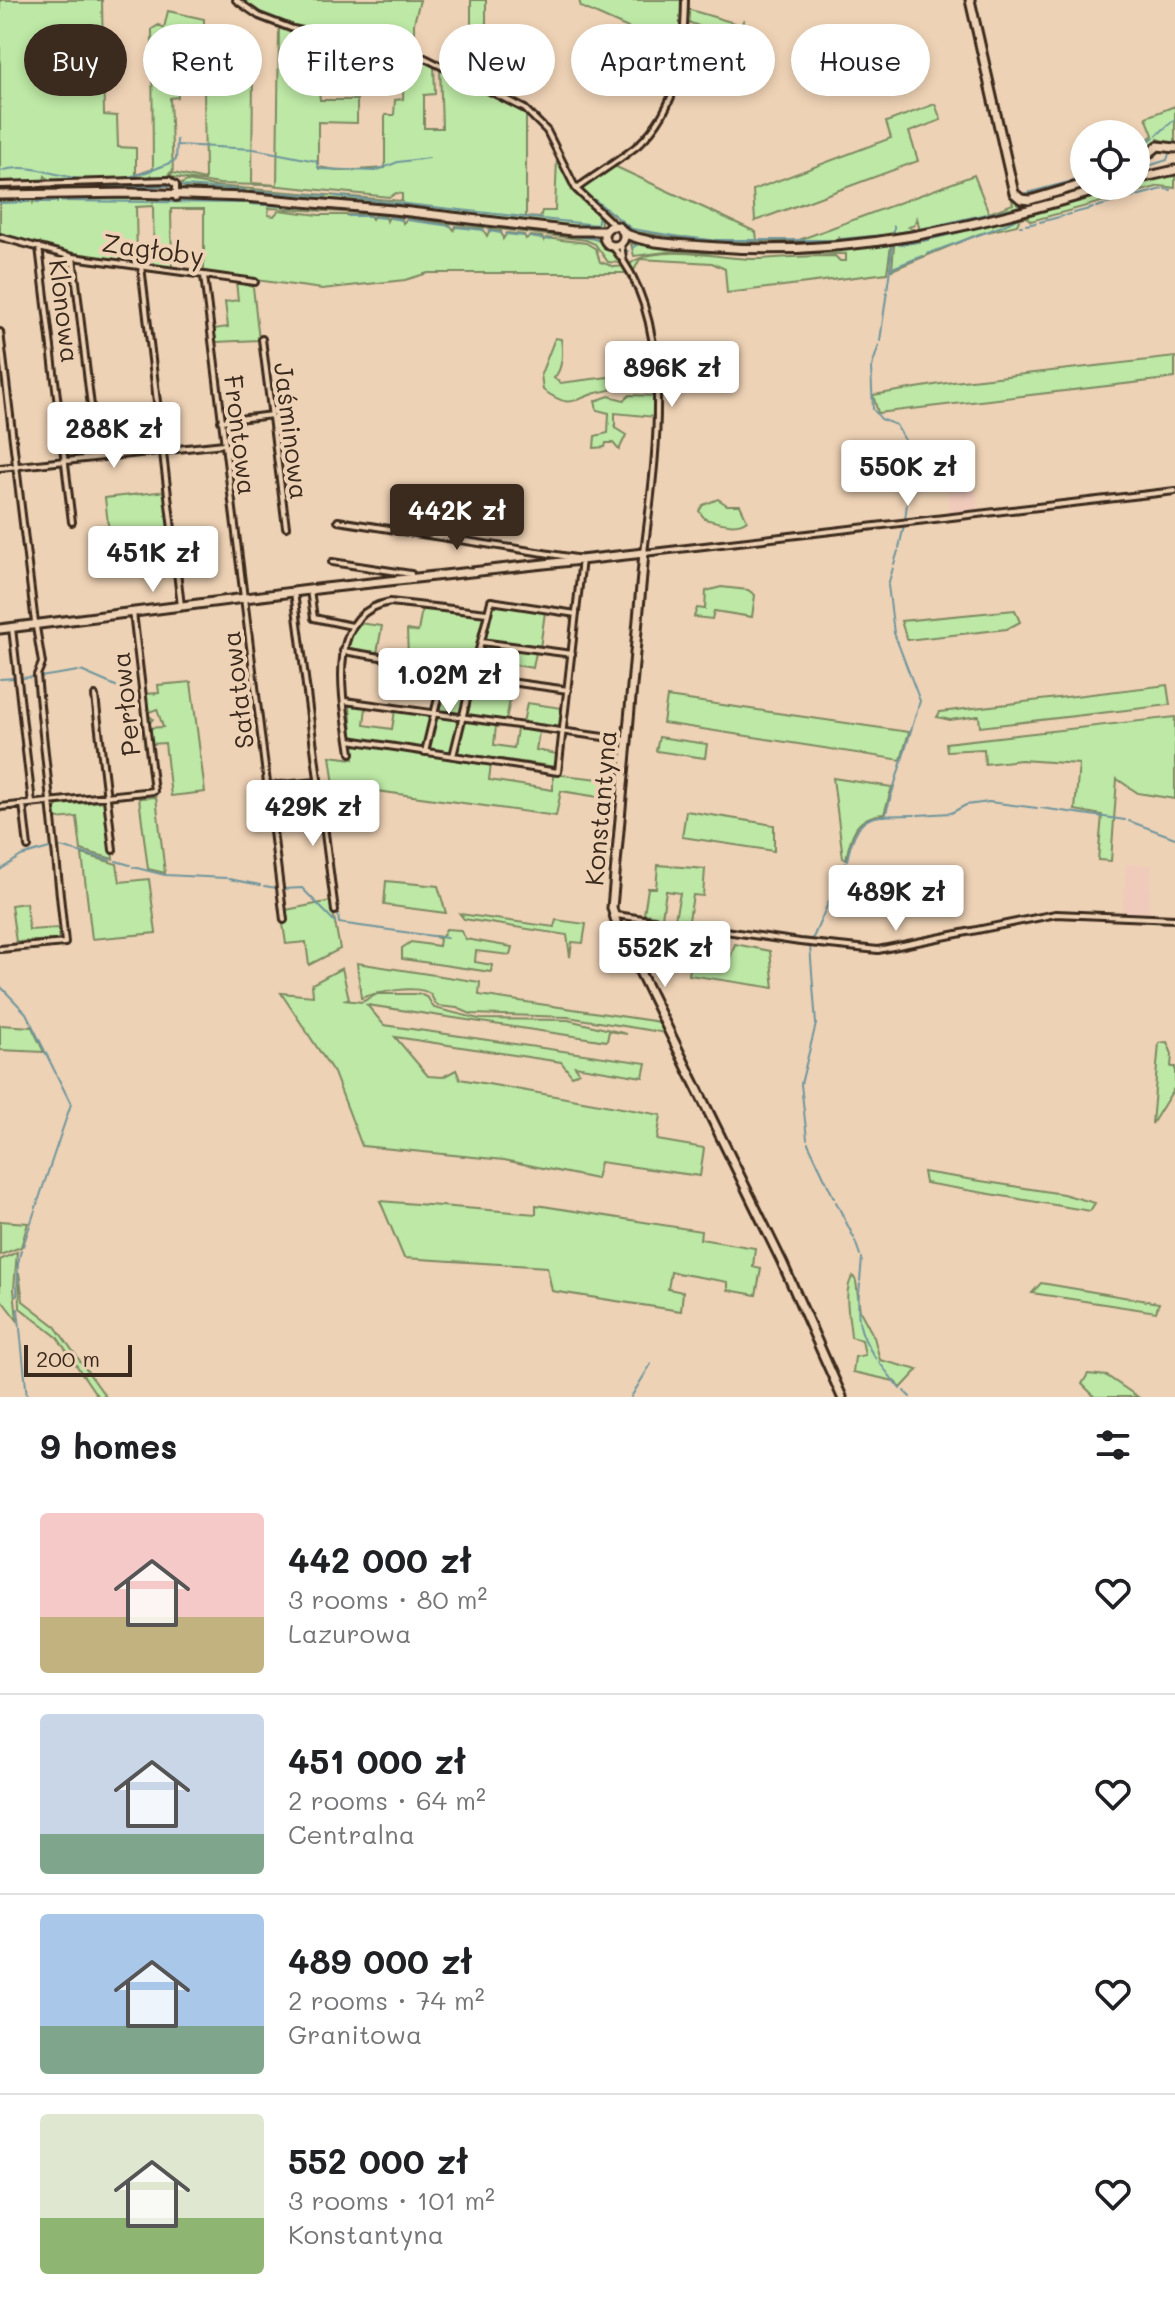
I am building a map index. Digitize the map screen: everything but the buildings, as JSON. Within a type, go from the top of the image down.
[{"type":"street","points":[[236,0],[259,16],[293,29],[423,57],[516,103],[543,125],[576,189],[601,210],[608,231],[621,241],[766,249],[881,242],[982,224],[1070,198]]},
{"type":"street","points":[[576,189],[636,147],[662,114],[678,82],[682,64],[685,0]]},
{"type":"street","points":[[970,0],[1014,193],[1021,199],[1030,200],[1070,188]]},
{"type":"street","points":[[1150,152],[1154,148],[1173,149]]},
{"type":"street","points":[[1157,173],[1175,164]]},
{"type":"street","points":[[1150,175],[1175,170]]},
{"type":"street","points":[[0,185],[166,180],[175,184],[176,196]]},
{"type":"street","points":[[0,197],[253,199],[393,210],[573,231],[608,231],[621,241]]},
{"type":"street","name":"Zagłoby","points":[[0,237],[73,257],[255,282]]},
{"type":"street","name":"Konstantyna","points":[[621,241],[624,260],[647,322],[659,395],[625,740],[611,902],[613,914],[782,1262],[842,1397]]},
{"type":"street","name":"Klonowa","points":[[39,247],[72,522]]},
{"type":"street","points":[[73,257],[98,458]]},
{"type":"street","points":[[141,266],[181,606]]},
{"type":"street","name":"Frontowa","points":[[204,276],[243,598]]},
{"type":"street","points":[[0,332],[38,625],[42,663],[37,675],[65,943],[0,949]]},
{"type":"street","name":"Jaśminowa","points":[[262,339],[286,527]]},
{"type":"street","points":[[221,421],[272,415]]},
{"type":"street","points":[[0,468],[224,444]]},
{"type":"street","points":[[0,629],[411,578],[1175,491]]},
{"type":"street","points":[[338,521],[582,559]]},
{"type":"street","points":[[349,740],[558,772],[582,559]]},
{"type":"street","points":[[332,562],[411,574],[411,578]]},
{"type":"street","points":[[310,590],[314,618],[352,626]]},
{"type":"street","points":[[294,592],[335,911]]},
{"type":"street","name":"Sałatowa","points":[[243,598],[284,920]]},
{"type":"street","points":[[453,756],[491,601],[576,614]]},
{"type":"street","points":[[351,753],[343,651],[352,626],[363,613],[390,602],[487,613]]},
{"type":"street","name":"Perłowa","points":[[107,796],[154,791],[133,612]]},
{"type":"street","points":[[12,628],[32,803]]},
{"type":"street","points":[[481,642],[572,654]]},
{"type":"street","points":[[343,651],[443,667],[425,752]]},
{"type":"street","points":[[444,673],[568,690]]},
{"type":"street","points":[[95,696],[113,850]]},
{"type":"street","points":[[345,701],[625,740]]},
{"type":"street","points":[[267,786],[318,782]]},
{"type":"street","points":[[0,807],[107,796]]},
{"type":"street","points":[[23,804],[28,847]]},
{"type":"street","points":[[613,914],[800,942],[878,950],[1056,914],[1175,919]]},
{"type":"shaded area","points":[[972,468],[978,511],[950,515],[945,472]]},
{"type":"shaded area","points":[[1126,864],[1152,865],[1149,914],[1122,913]]},
{"type":"green space","points":[[0,0],[102,0],[102,24],[24,24],[24,96],[104,96],[104,115],[117,116],[118,147],[136,148],[136,175],[153,169],[152,96],[178,96],[170,98],[173,173],[205,180],[204,96],[253,96],[252,183],[277,185],[278,96],[357,100],[357,123],[318,122],[318,167],[343,171],[385,168],[385,115],[394,115],[395,100],[403,99],[403,96],[423,96],[423,61],[434,64],[435,94],[424,95],[424,128],[442,128],[441,96],[493,96],[526,111],[526,217],[540,218],[542,211],[555,211],[557,157],[577,194],[600,213],[601,224],[584,228],[372,202],[184,188],[181,184],[187,181],[214,186],[402,201],[402,194],[396,193],[390,197],[270,185],[220,184],[172,177],[171,172],[155,179],[151,175],[149,179],[49,180],[45,176],[44,181],[0,183]]},
{"type":"green space","points":[[240,0],[420,0],[414,24],[288,24],[254,10]]},
{"type":"green space","points":[[471,0],[486,0],[486,24],[471,24]]},
{"type":"green space","points":[[579,0],[683,0],[683,24],[619,24],[581,7]]},
{"type":"green space","points":[[687,9],[738,24],[693,24],[688,22]]},
{"type":"green space","points":[[168,11],[204,19],[204,24],[165,24]]},
{"type":"green space","points":[[935,104],[941,120],[909,132],[918,161],[755,221],[753,190],[891,138],[886,122]]},
{"type":"green space","points":[[1175,106],[1175,145],[1158,139],[1150,147],[1153,135],[1150,120],[1146,117]]},
{"type":"green space","points":[[612,165],[756,232],[757,240],[799,240],[974,175],[989,213],[1013,204],[1011,196],[1047,199],[920,231],[917,218],[914,225],[909,227],[917,231],[840,241],[839,236],[838,241],[715,241],[635,232],[580,189]]},
{"type":"green space","points":[[1170,173],[1175,176],[1175,188],[1160,186],[1150,189],[1150,178]]},
{"type":"green space","points":[[32,199],[33,203],[35,199],[245,201],[324,206],[584,236],[606,245],[621,263],[608,262],[595,244],[586,240],[379,214],[269,208],[268,215],[274,216],[279,210],[319,215],[370,215],[372,219],[374,215],[386,217],[387,221],[389,217],[402,219],[403,223],[407,219],[450,225],[454,230],[456,226],[483,229],[487,236],[490,230],[501,231],[503,239],[507,233],[524,235],[526,239],[530,236],[542,237],[544,241],[546,238],[586,243],[596,249],[600,262],[615,267],[625,266],[625,271],[629,273],[428,273],[405,280],[322,289],[204,273],[204,209],[171,209],[172,268],[154,266],[153,206],[136,207],[137,263],[73,255],[0,235],[0,200]]},
{"type":"green space","points":[[1074,200],[1108,200],[1031,221],[1026,217],[1020,218],[1017,225],[979,234],[892,270],[894,245],[891,245],[887,273],[727,293],[725,269],[712,263],[640,259],[633,272],[630,264],[642,257],[675,253],[748,259],[835,256],[840,261],[846,261],[846,254],[667,252],[634,256],[631,244],[806,251],[918,239],[920,242],[922,239]]},
{"type":"green space","points":[[236,282],[253,287],[259,340],[216,342],[214,329],[228,327],[225,302],[238,300]]},
{"type":"green space","points":[[555,338],[561,339],[562,344],[561,365],[554,378],[560,383],[625,375],[622,385],[571,401],[562,401],[543,390],[541,374]]},
{"type":"green space","points":[[1175,357],[1175,378],[878,413],[873,395],[953,382]]},
{"type":"green space","points":[[630,395],[657,396],[655,417],[615,413],[615,428],[626,435],[619,450],[613,443],[594,448],[595,436],[608,433],[609,413],[597,410],[595,401],[609,396],[624,400]]},
{"type":"green space","points":[[166,491],[170,533],[110,541],[105,498]]},
{"type":"green space","points":[[718,499],[727,505],[740,505],[747,520],[732,524],[705,519],[699,511],[703,505]]},
{"type":"green space","points":[[721,587],[748,590],[755,595],[752,617],[714,611],[712,619],[694,617],[697,608],[705,609],[706,591]]},
{"type":"green space","points":[[492,607],[545,612],[540,648],[488,640],[485,636]]},
{"type":"green space","points":[[422,608],[484,615],[470,674],[449,671],[444,663],[408,657],[407,630],[418,632]]},
{"type":"green space","points":[[1015,610],[1020,622],[1007,629],[907,640],[901,621]]},
{"type":"green space","points":[[358,623],[382,626],[377,653],[350,649],[347,645]]},
{"type":"green space","points":[[486,645],[536,652],[533,668],[504,663],[502,678],[479,675],[477,671]]},
{"type":"green space","points":[[446,675],[469,678],[461,716],[439,713]]},
{"type":"green space","points":[[477,680],[496,683],[493,698],[510,700],[506,720],[468,715]]},
{"type":"green space","points":[[191,682],[205,792],[171,796],[165,743],[150,744],[147,728],[163,727],[157,709],[146,713],[145,694],[159,693],[158,685]]},
{"type":"green space","points":[[1167,685],[1170,705],[980,727],[979,716],[950,720],[937,717],[940,712]]},
{"type":"green space","points":[[667,697],[909,732],[901,760],[663,723]]},
{"type":"green space","points":[[527,703],[562,708],[561,725],[557,728],[523,723]]},
{"type":"green space","points":[[350,705],[366,707],[364,725],[392,729],[395,711],[496,726],[494,745],[514,748],[517,729],[539,732],[536,750],[557,754],[556,767],[355,738],[352,735]]},
{"type":"green space","points":[[1175,717],[1175,799],[1138,793],[1117,779],[1111,861],[1098,860],[1102,815],[1075,810],[1079,764],[1021,760],[985,764],[984,749],[947,751],[946,743]]},
{"type":"green space","points":[[659,737],[707,744],[705,758],[656,751]]},
{"type":"green space","points":[[353,742],[491,764],[489,780],[553,790],[553,774],[618,781],[617,800],[561,791],[556,816],[334,785],[330,756],[354,759]]},
{"type":"green space","points":[[833,778],[892,787],[884,814],[867,818],[856,828],[846,859],[843,858]]},
{"type":"green space","points":[[156,797],[165,873],[148,869],[139,798]]},
{"type":"green space","points":[[106,801],[113,859],[81,850],[77,817],[56,819],[55,808],[58,805]]},
{"type":"green space","points":[[686,811],[774,825],[774,851],[682,837]]},
{"type":"green space","points":[[82,854],[117,864],[120,882],[149,879],[156,933],[92,939]]},
{"type":"green space","points":[[658,865],[705,869],[703,896],[693,895],[689,920],[675,919],[680,893],[666,891],[662,917],[644,914],[648,888],[656,888]]},
{"type":"green space","points":[[386,881],[438,886],[446,913],[384,905]]},
{"type":"green space","points":[[331,901],[340,949],[309,965],[306,942],[286,944],[281,911]]},
{"type":"green space","points":[[26,903],[29,930],[60,928],[58,940],[16,942],[11,905]]},
{"type":"green space","points":[[460,914],[554,927],[556,920],[586,924],[583,943],[572,942],[570,957],[567,935],[464,919]]},
{"type":"green space","points":[[446,929],[460,930],[466,939],[512,947],[510,955],[476,951],[475,962],[492,965],[491,972],[402,959],[402,948],[411,942],[439,946],[440,939],[434,936],[442,937]]},
{"type":"green space","points":[[735,944],[770,951],[774,988],[689,975],[692,955],[729,961]]},
{"type":"green space","points":[[357,963],[480,982],[479,995],[660,1022],[666,1033],[568,1017],[471,1014],[457,1008],[438,1006],[431,995],[417,990],[386,992],[361,998]]},
{"type":"green space","points":[[342,968],[349,999],[343,1000],[362,1002],[377,994],[420,994],[428,998],[434,1008],[479,1019],[568,1020],[627,1034],[609,1031],[607,1041],[367,1005],[384,1025],[646,1063],[643,1077],[575,1066],[579,1072],[572,1076],[561,1062],[395,1037],[428,1076],[443,1077],[456,1070],[460,1079],[661,1115],[657,1140],[704,1148],[700,1176],[600,1162],[596,1179],[504,1160],[362,1146],[334,1073],[281,993],[313,996],[312,984]]},
{"type":"green space","points":[[0,1025],[32,1027],[44,1052],[0,1050]]},
{"type":"green space","points":[[1167,1042],[1172,1054],[1171,1067],[1175,1067],[1175,1087],[1152,1124],[1159,1043]]},
{"type":"green space","points":[[923,1172],[1063,1194],[1095,1203],[1090,1211],[925,1183]]},
{"type":"green space","points":[[380,1201],[536,1214],[536,1205],[701,1231],[700,1239],[755,1248],[753,1267],[761,1269],[756,1295],[728,1290],[728,1282],[671,1272],[668,1289],[683,1292],[681,1311],[552,1291],[547,1267],[404,1258]]},
{"type":"green space","points":[[0,1221],[28,1223],[21,1247],[0,1255]]},
{"type":"green space","points":[[17,1252],[14,1289],[17,1320],[0,1298],[0,1260]]},
{"type":"green space","points":[[19,1273],[23,1301],[54,1325],[106,1397],[98,1397],[57,1337],[20,1308]]},
{"type":"green space","points":[[853,1276],[860,1311],[874,1337],[880,1360],[918,1370],[901,1388],[894,1381],[853,1372],[855,1357],[865,1355],[862,1340],[851,1337],[847,1297]]},
{"type":"green space","points":[[1041,1283],[1159,1303],[1156,1312],[1032,1293]]},
{"type":"green space","points":[[1088,1374],[1107,1376],[1138,1397],[1095,1397],[1082,1384]]},
{"type":"waterway","points":[[1157,135],[1175,119]]},
{"type":"waterway","points":[[1150,140],[1154,137]]},
{"type":"waterway","points":[[0,171],[20,168],[93,180],[130,177],[176,160],[177,140]]},
{"type":"waterway","points":[[177,145],[254,149],[316,161],[319,169],[375,171],[398,162],[429,158]]},
{"type":"waterway","points":[[1150,165],[1167,160],[1169,154],[1165,149]]},
{"type":"waterway","points":[[1150,180],[1159,177]]},
{"type":"waterway","points":[[1023,194],[1070,182]]},
{"type":"waterway","points":[[33,187],[54,186]]},
{"type":"waterway","points":[[59,186],[170,186]]},
{"type":"waterway","points":[[182,186],[245,190]]},
{"type":"waterway","points":[[0,188],[27,187]]},
{"type":"waterway","points":[[1096,207],[1162,189]]},
{"type":"waterway","points":[[1165,189],[1171,190]]},
{"type":"waterway","points":[[251,191],[327,196]]},
{"type":"waterway","points":[[334,196],[597,225],[599,215],[590,206]]},
{"type":"waterway","points":[[595,200],[632,229],[681,237]]},
{"type":"waterway","points":[[1028,215],[1080,200]]},
{"type":"waterway","points":[[60,201],[244,203]]},
{"type":"waterway","points":[[0,203],[30,202]]},
{"type":"waterway","points":[[36,202],[54,202]]},
{"type":"waterway","points":[[250,204],[326,209]]},
{"type":"waterway","points":[[1074,213],[1093,208]]},
{"type":"waterway","points":[[333,209],[590,238],[600,240],[617,257]]},
{"type":"waterway","points":[[921,229],[1008,209]]},
{"type":"waterway","points":[[1066,215],[1071,214]]},
{"type":"waterway","points":[[348,216],[370,216]]},
{"type":"waterway","points":[[1040,222],[1063,216]]},
{"type":"waterway","points":[[374,217],[385,218]]},
{"type":"waterway","points":[[390,218],[402,220]]},
{"type":"waterway","points":[[927,254],[1016,219]]},
{"type":"waterway","points":[[407,220],[451,226]]},
{"type":"waterway","points":[[923,241],[1010,220]]},
{"type":"waterway","points":[[1026,225],[1036,223]]},
{"type":"waterway","points":[[894,226],[894,235]]},
{"type":"waterway","points":[[456,227],[484,230]]},
{"type":"waterway","points":[[897,233],[915,230]]},
{"type":"waterway","points":[[489,231],[501,233]]},
{"type":"waterway","points":[[506,234],[524,236]]},
{"type":"waterway","points":[[841,239],[883,235]]},
{"type":"waterway","points":[[530,237],[542,239]]},
{"type":"waterway","points":[[684,237],[711,240]]},
{"type":"waterway","points":[[546,239],[550,240]]},
{"type":"waterway","points":[[714,240],[836,240]]},
{"type":"waterway","points":[[899,245],[918,242]]},
{"type":"waterway","points":[[632,248],[640,243],[673,247]]},
{"type":"waterway","points":[[890,268],[892,245]]},
{"type":"waterway","points":[[688,249],[788,253],[886,246]]},
{"type":"waterway","points":[[880,341],[890,269],[922,256]]},
{"type":"waterway","points":[[872,366],[879,345]]},
{"type":"waterway","points":[[871,368],[873,409],[881,419],[896,425],[913,454],[905,520]]},
{"type":"waterway","points":[[899,548],[904,525]]},
{"type":"waterway","points":[[894,564],[898,551]]},
{"type":"waterway","points":[[885,816],[920,701],[894,633],[888,585],[893,568]]},
{"type":"waterway","points":[[40,677],[78,671]]},
{"type":"waterway","points":[[81,671],[141,697]]},
{"type":"waterway","points":[[20,678],[34,677]]},
{"type":"waterway","points":[[0,679],[15,678]]},
{"type":"waterway","points":[[918,815],[951,813],[966,805],[989,802],[1037,808]]},
{"type":"waterway","points":[[1041,808],[1125,820]]},
{"type":"waterway","points":[[847,860],[861,824],[877,817],[915,815]]},
{"type":"waterway","points":[[1129,821],[1175,838]]},
{"type":"waterway","points":[[328,826],[339,923],[447,938]]},
{"type":"waterway","points":[[0,870],[21,856],[53,847]]},
{"type":"waterway","points":[[60,847],[110,860]]},
{"type":"waterway","points":[[116,861],[130,865]]},
{"type":"waterway","points":[[812,940],[846,863]]},
{"type":"waterway","points":[[133,867],[165,875],[226,878]]},
{"type":"waterway","points":[[229,879],[260,885]]},
{"type":"waterway","points":[[264,886],[277,888]]},
{"type":"waterway","points":[[283,889],[302,888],[335,922]]},
{"type":"waterway","points":[[807,1139],[801,1084],[816,1024],[810,946]]},
{"type":"waterway","points":[[0,986],[26,1013],[71,1104],[23,1246]]},
{"type":"waterway","points":[[808,1143],[834,1198]]},
{"type":"waterway","points":[[836,1202],[854,1238]]},
{"type":"waterway","points":[[855,1241],[860,1255]]},
{"type":"waterway","points":[[17,1296],[21,1250]]},
{"type":"waterway","points":[[860,1281],[862,1258]]},
{"type":"waterway","points":[[860,1284],[859,1323],[876,1359]]},
{"type":"waterway","points":[[18,1309],[27,1397]]},
{"type":"waterway","points":[[879,1362],[900,1389]]},
{"type":"waterway","points":[[631,1397],[651,1364]]},
{"type":"waterway","points":[[904,1391],[910,1397]]}]
